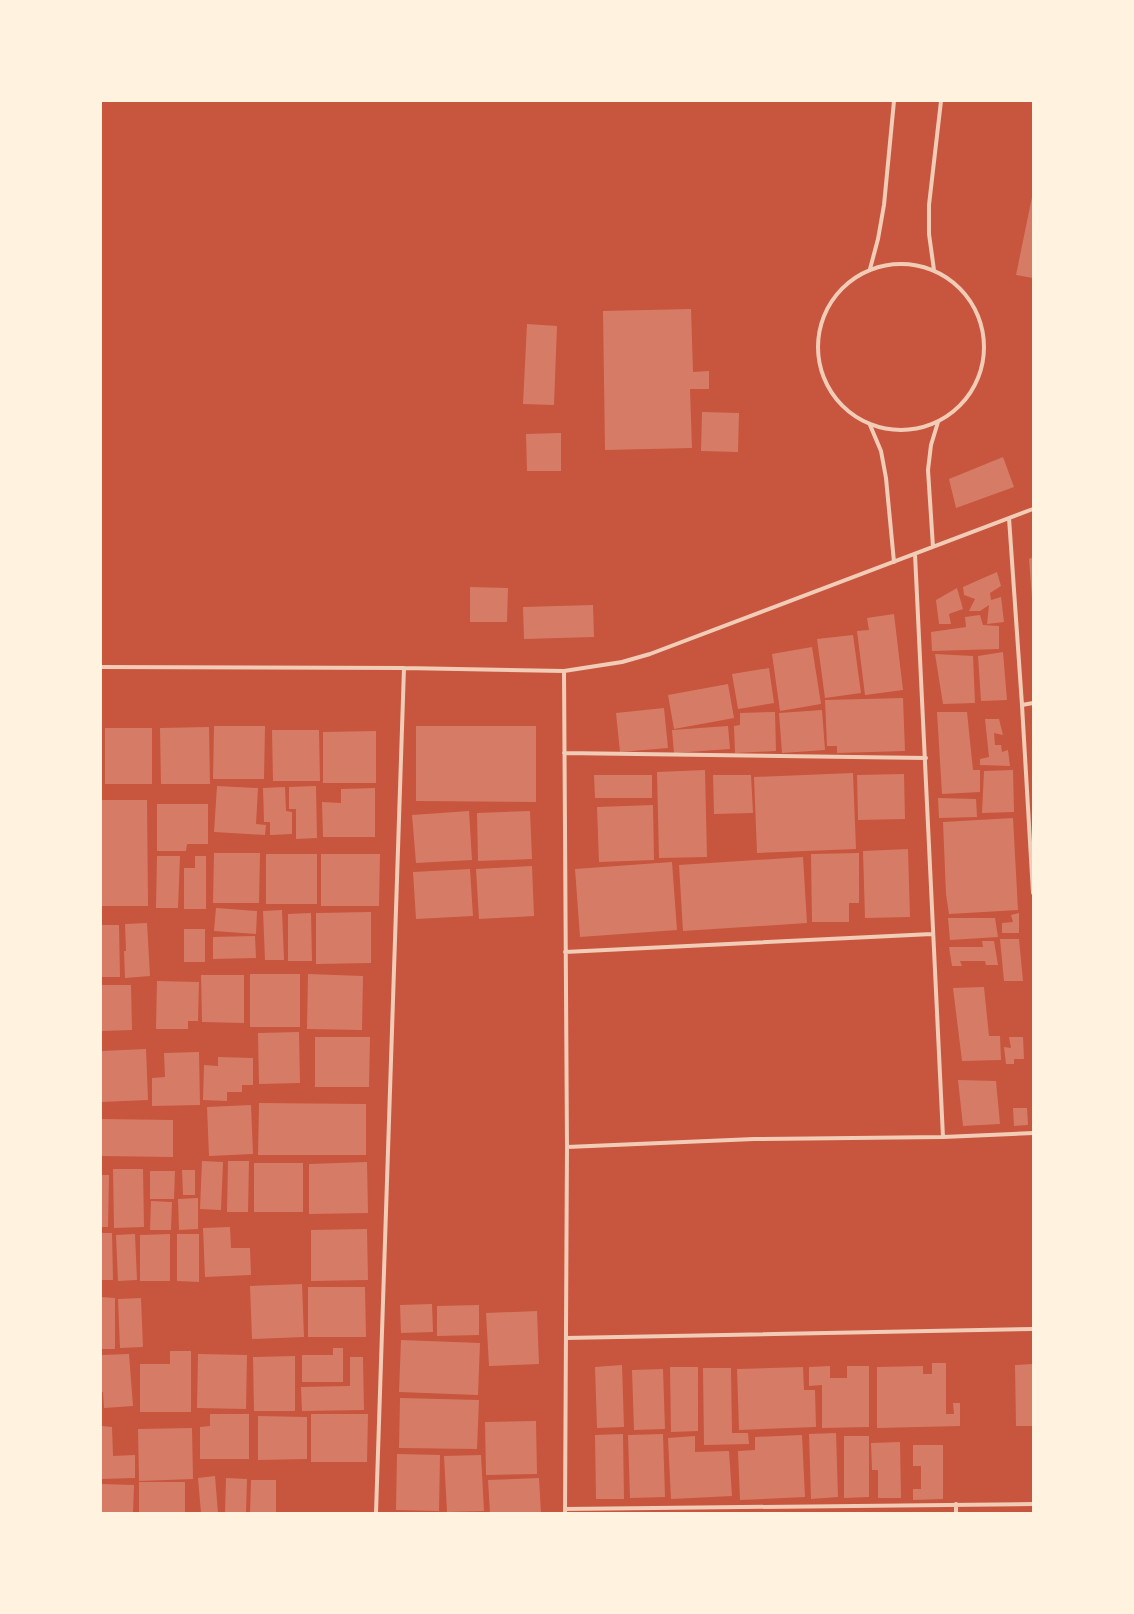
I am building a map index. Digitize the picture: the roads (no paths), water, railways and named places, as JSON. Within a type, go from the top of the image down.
[{"type":"street","points":[[870,269],[878,239],[884,205],[894,101]]},
{"type":"street","points":[[934,270],[929,234],[929,205],[941,101]]},
{"type":"street","points":[[891,264],[913,264],[934,270],[956,285],[974,305],[983,331],[984,358],[976,384],[960,406],[938,422],[916,429],[901,430],[893,430],[870,425],[848,412],[832,394],[820,372],[816,347],[820,323],[831,300],[848,282],[870,269],[891,264]]},
{"type":"street","points":[[933,547],[928,470],[931,445],[938,422]]},
{"type":"street","points":[[870,425],[881,451],[886,478],[894,562]]},
{"type":"street","points":[[101,667],[404,668],[564,671],[622,662],[650,654],[1033,509]]},
{"type":"street","points":[[1009,518],[1033,893]]},
{"type":"street","points":[[915,554],[926,758],[932,934],[943,1137]]},
{"type":"street","points":[[376,1513],[404,668]]},
{"type":"street","points":[[564,671],[567,1147],[565,1511],[1033,1504]]},
{"type":"street","points":[[1022,704],[1033,703]]},
{"type":"street","points":[[564,753],[926,758]]},
{"type":"street","points":[[566,952],[932,934]]},
{"type":"street","points":[[567,1147],[754,1140],[943,1137],[1033,1133]]},
{"type":"street","points":[[566,1338],[1033,1329]]},
{"type":"street","points":[[956,1504],[956,1513]]}]
